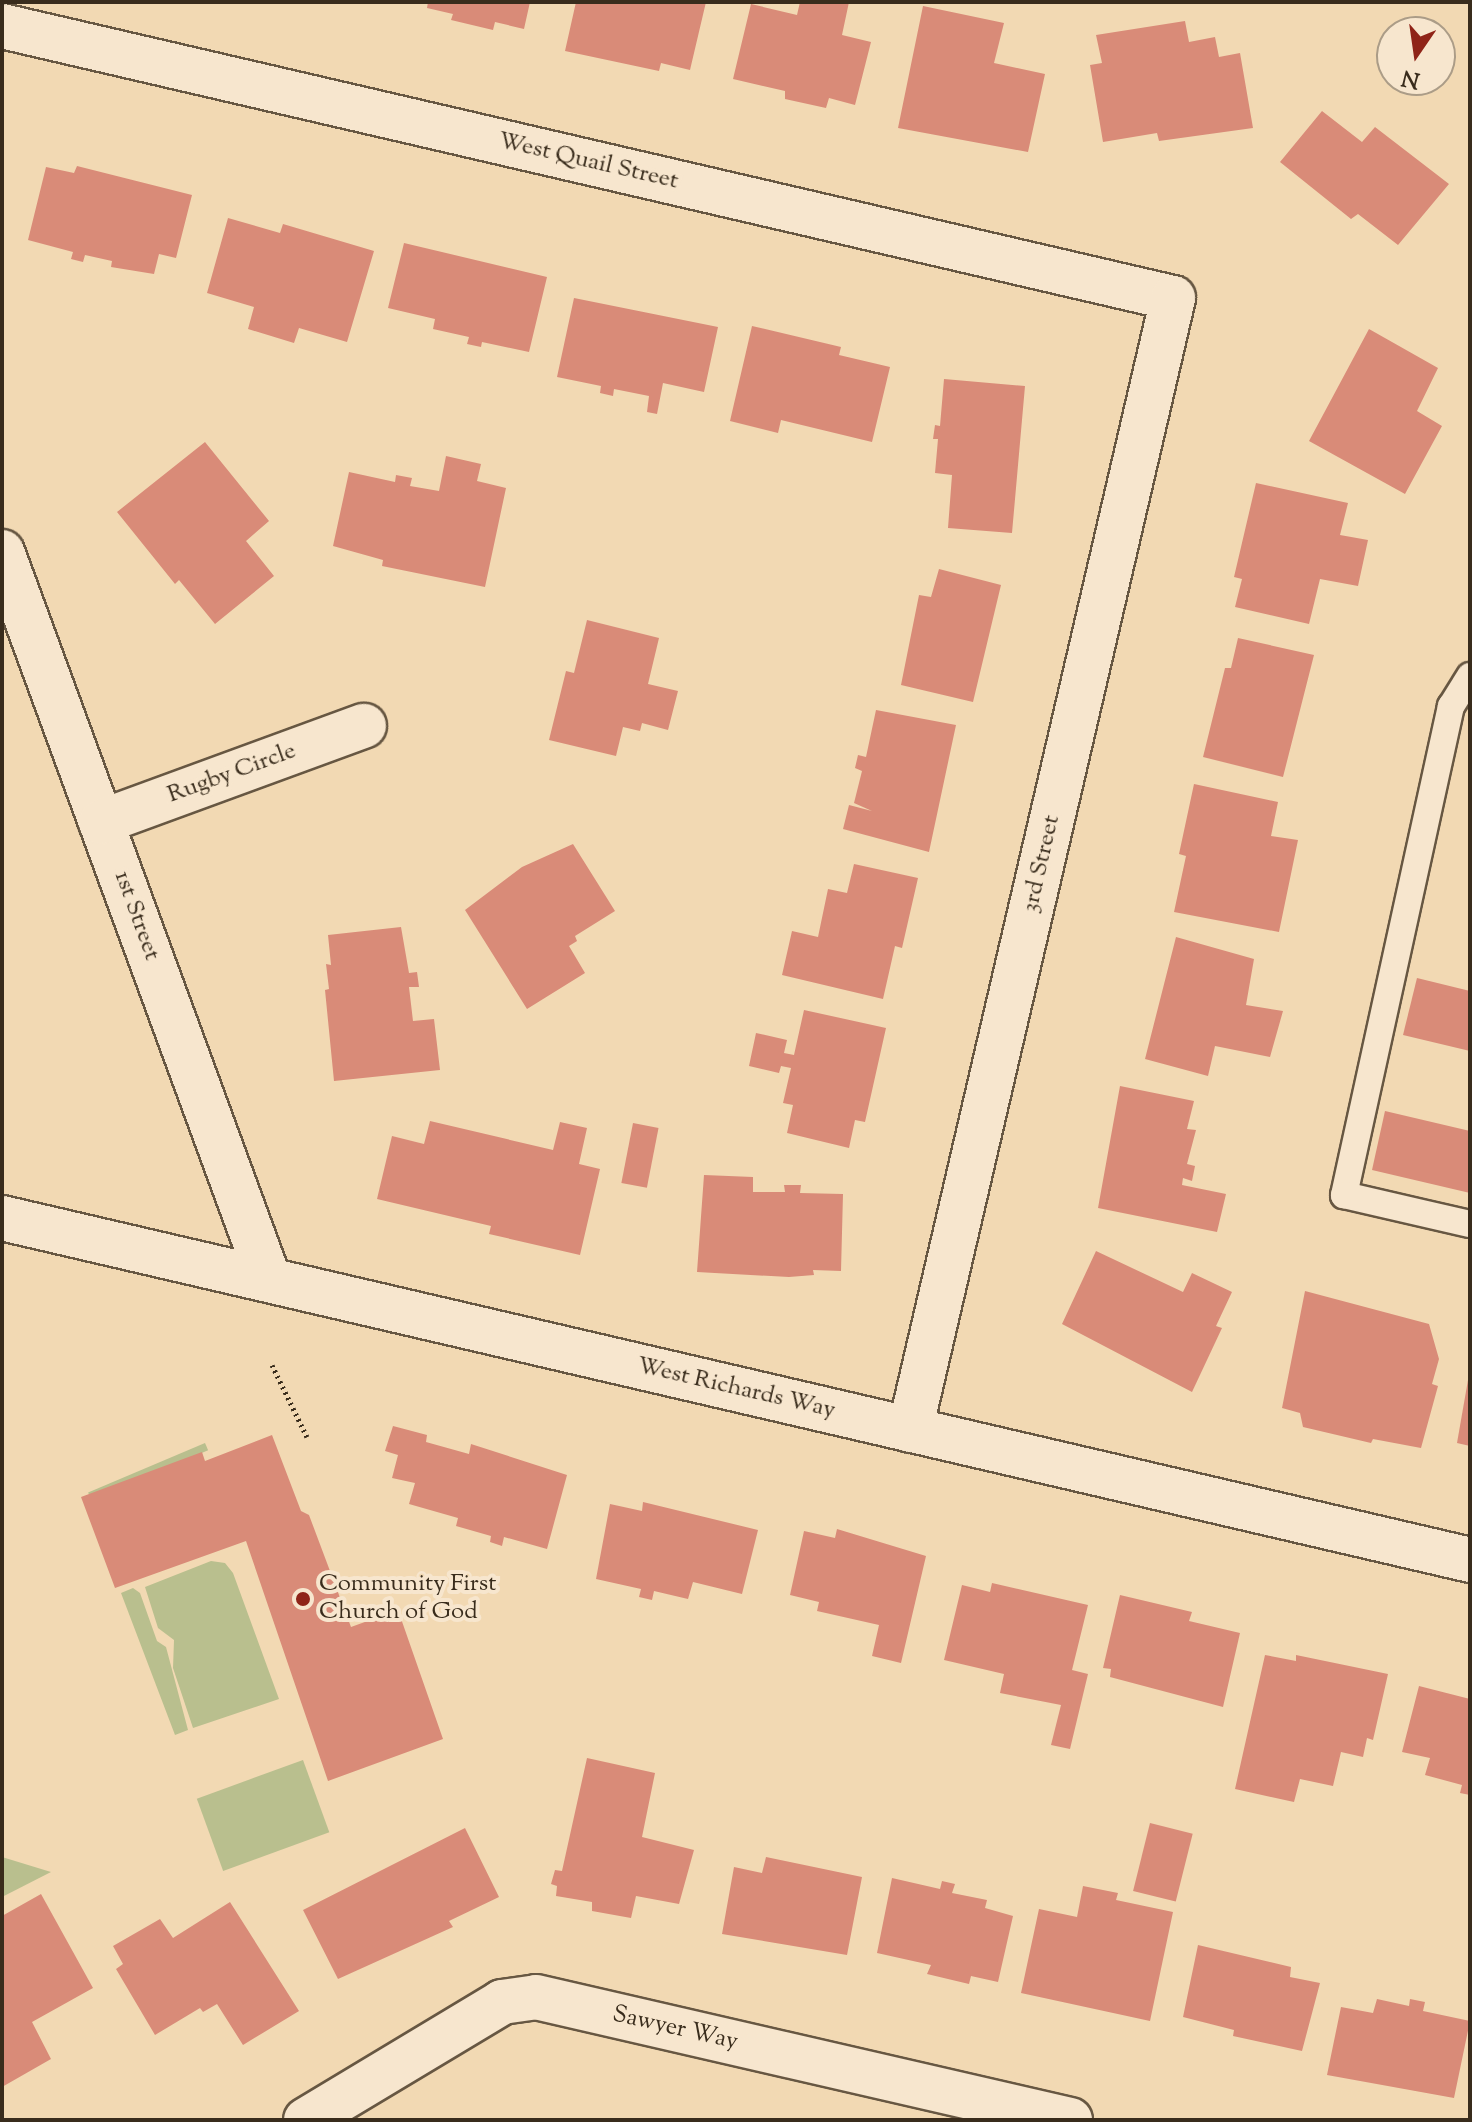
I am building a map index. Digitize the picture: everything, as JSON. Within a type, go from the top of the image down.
[{"type":"street","name":"West Quail Street","points":[[2,26],[1173,298]]},
{"type":"street","name":"3rd Street","points":[[910,1430],[1173,298]]},
{"type":"street","name":"1st Street","points":[[2,552],[269,1280]]},
{"type":"street","name":"Rugby Circle","points":[[101,822],[364,726]]},
{"type":"street","name":"West Richards Way","points":[[2,1218],[1470,1560]]},
{"type":"street","name":"Sawyer Way","points":[[306,2120],[502,2002],[536,1997],[1070,2120]]},
{"type":"lane","points":[[1470,675],[1451,706],[1344,1195],[1470,1224]]},
{"type":"path","points":[[272,1365],[307,1437]]},
{"type":"green space","points":[[205,1443],[208,1450],[91,1500],[88,1493]]},
{"type":"green space","points":[[211,1561],[225,1563],[233,1573],[279,1699],[193,1728],[173,1668],[174,1640],[158,1628],[145,1587]]},
{"type":"green space","points":[[133,1588],[140,1593],[157,1641],[166,1647],[188,1730],[175,1735],[121,1593]]},
{"type":"green space","points":[[303,1760],[329,1832],[223,1871],[197,1799]]},
{"type":"green space","points":[[2,1857],[51,1872],[2,1897]]},
{"type":"building","points":[[428,2],[530,2],[524,29],[495,22],[493,30],[451,20],[453,14],[427,8]]},
{"type":"building","points":[[576,2],[706,2],[690,70],[661,63],[659,71],[565,51]]},
{"type":"building","points":[[800,2],[849,2],[842,35],[871,42],[855,105],[829,98],[826,108],[785,99],[785,91],[733,79],[751,4],[797,15]]},
{"type":"building","points":[[923,6],[1004,23],[994,63],[1045,74],[1028,152],[898,128]]},
{"type":"building","points":[[1185,21],[1189,42],[1215,37],[1219,57],[1240,53],[1253,128],[1159,141],[1157,133],[1103,142],[1090,65],[1102,63],[1096,35]]},
{"type":"building","points":[[1322,111],[1362,142],[1375,127],[1449,184],[1398,245],[1358,214],[1351,219],[1280,162]]},
{"type":"building","points":[[77,166],[192,195],[176,258],[159,254],[154,274],[111,267],[112,261],[85,255],[83,262],[71,259],[73,252],[28,240],[46,167],[74,173]]},
{"type":"building","points":[[228,218],[280,233],[283,224],[374,251],[347,342],[299,328],[294,343],[248,329],[254,307],[207,293]]},
{"type":"building","points":[[404,243],[547,277],[529,352],[482,342],[481,347],[467,344],[469,337],[433,329],[435,319],[388,308]]},
{"type":"building","points":[[574,298],[718,327],[704,392],[663,383],[657,414],[647,412],[649,396],[614,389],[613,396],[600,393],[601,386],[557,377]]},
{"type":"building","points":[[752,326],[841,347],[839,355],[890,367],[872,442],[781,420],[778,433],[730,421]]},
{"type":"building","points":[[1369,329],[1438,368],[1417,411],[1442,426],[1405,494],[1309,441]]},
{"type":"building","points":[[944,379],[1025,386],[1012,533],[948,528],[952,475],[935,473],[938,439],[933,439],[935,425],[940,426]]},
{"type":"building","points":[[205,442],[269,521],[246,541],[274,576],[215,624],[179,580],[175,584],[117,512]]},
{"type":"building","points":[[446,456],[481,464],[477,481],[506,488],[485,587],[382,566],[383,560],[333,546],[349,472],[395,482],[396,475],[412,478],[410,486],[439,491]]},
{"type":"building","points":[[1256,483],[1348,503],[1340,535],[1368,540],[1358,586],[1320,579],[1309,624],[1235,607],[1242,579],[1234,577]]},
{"type":"building","points":[[939,569],[1001,585],[973,702],[901,685],[919,595],[931,597]]},
{"type":"building","points":[[587,620],[659,638],[648,684],[678,691],[668,730],[642,723],[640,731],[623,727],[616,756],[549,740],[566,671],[574,673]]},
{"type":"building","points":[[1238,638],[1314,655],[1283,777],[1203,757],[1225,668],[1231,668]]},
{"type":"building","points":[[876,710],[956,725],[929,852],[843,829],[849,805],[872,811],[854,803],[862,771],[855,768],[858,755],[866,757]]},
{"type":"building","points":[[1194,784],[1278,802],[1271,836],[1298,840],[1279,932],[1174,912],[1186,856],[1179,854]]},
{"type":"building","points":[[573,844],[615,911],[575,936],[577,941],[569,946],[585,973],[527,1009],[465,910],[522,867]]},
{"type":"building","points":[[854,864],[918,878],[902,948],[895,946],[883,999],[782,975],[792,931],[818,937],[828,889],[847,893]]},
{"type":"building","points":[[401,927],[409,973],[417,972],[419,987],[409,987],[413,1021],[434,1019],[440,1070],[334,1081],[325,990],[329,989],[326,964],[331,965],[328,935]]},
{"type":"building","points":[[1176,937],[1254,959],[1246,1005],[1283,1011],[1270,1057],[1215,1046],[1208,1076],[1145,1059]]},
{"type":"building","points":[[1417,978],[1470,991],[1470,1051],[1403,1035]]},
{"type":"building","points":[[804,1010],[886,1028],[865,1122],[855,1120],[849,1148],[787,1133],[793,1105],[783,1103],[791,1068],[781,1066],[779,1073],[749,1066],[756,1033],[787,1040],[784,1053],[794,1055]]},
{"type":"building","points":[[1120,1086],[1194,1101],[1187,1129],[1196,1130],[1187,1164],[1195,1166],[1192,1181],[1183,1178],[1182,1185],[1226,1194],[1217,1232],[1098,1208]]},
{"type":"building","points":[[1385,1111],[1470,1131],[1470,1193],[1372,1170]]},
{"type":"building","points":[[430,1121],[553,1150],[560,1122],[587,1128],[579,1164],[600,1169],[580,1255],[489,1234],[491,1226],[377,1199],[392,1136],[424,1144]]},
{"type":"building","points":[[633,1123],[659,1128],[647,1188],[621,1183]]},
{"type":"building","points":[[704,1175],[753,1177],[753,1192],[785,1192],[784,1185],[801,1185],[800,1193],[843,1194],[841,1271],[813,1270],[814,1275],[789,1277],[697,1272]]},
{"type":"building","points":[[1096,1251],[1183,1292],[1192,1273],[1232,1292],[1216,1326],[1222,1328],[1192,1392],[1062,1324]]},
{"type":"building","points":[[1305,1291],[1429,1324],[1439,1359],[1432,1384],[1438,1386],[1421,1448],[1373,1439],[1371,1443],[1303,1427],[1300,1413],[1282,1408]]},
{"type":"building","points":[[1470,1380],[1470,1446],[1457,1443]]},
{"type":"building","points":[[393,1426],[427,1435],[426,1442],[469,1454],[471,1444],[567,1475],[547,1549],[504,1537],[502,1546],[490,1542],[491,1536],[456,1526],[458,1518],[409,1504],[415,1483],[392,1478],[398,1455],[385,1451]]},
{"type":"building","name":"Community First Church of God","points":[[272,1435],[301,1511],[309,1515],[351,1627],[398,1610],[443,1739],[328,1781],[246,1541],[115,1588],[81,1497],[202,1452],[205,1461]]},
{"type":"building","points":[[643,1502],[758,1530],[742,1594],[693,1582],[688,1599],[654,1591],[652,1600],[639,1597],[641,1589],[596,1579],[610,1504],[642,1511]]},
{"type":"building","points":[[837,1529],[926,1556],[901,1663],[872,1656],[879,1625],[817,1611],[819,1602],[790,1595],[804,1531],[835,1538]]},
{"type":"building","points":[[992,1583],[1088,1605],[1072,1670],[1088,1674],[1070,1749],[1051,1745],[1061,1705],[1000,1693],[1004,1674],[944,1660],[962,1585],[990,1592]]},
{"type":"building","points":[[1120,1595],[1192,1612],[1189,1621],[1240,1633],[1223,1707],[1110,1677],[1111,1669],[1103,1668]]},
{"type":"building","points":[[1265,1655],[1296,1661],[1296,1655],[1388,1674],[1373,1740],[1367,1738],[1363,1757],[1341,1752],[1333,1786],[1300,1779],[1294,1802],[1235,1789]]},
{"type":"building","points":[[1419,1686],[1470,1699],[1470,1795],[1460,1793],[1462,1785],[1425,1775],[1430,1758],[1402,1752]]},
{"type":"building","points":[[587,1758],[655,1773],[642,1837],[694,1850],[679,1904],[636,1896],[631,1918],[592,1911],[592,1902],[556,1896],[557,1886],[551,1884],[555,1870],[562,1871]]},
{"type":"building","points":[[1150,1823],[1193,1834],[1176,1902],[1133,1891]]},
{"type":"building","points":[[465,1828],[499,1897],[449,1921],[453,1927],[338,1979],[303,1910]]},
{"type":"building","points":[[766,1857],[862,1877],[847,1955],[722,1934],[734,1867],[762,1873]]},
{"type":"building","points":[[892,1878],[940,1889],[942,1881],[955,1884],[952,1893],[987,1900],[985,1908],[1013,1916],[998,1982],[971,1976],[969,1984],[927,1974],[931,1965],[877,1953]]},
{"type":"building","points":[[1083,1886],[1118,1893],[1116,1900],[1173,1912],[1150,2021],[1021,1993],[1039,1909],[1077,1917]]},
{"type":"building","points":[[41,1894],[93,1988],[32,2022],[51,2059],[2,2087],[2,1916]]},
{"type":"building","points":[[230,1902],[299,2011],[243,2045],[217,2004],[203,2012],[200,2008],[155,2035],[116,1969],[123,1964],[113,1946],[160,1919],[173,1938]]},
{"type":"building","points":[[1198,1945],[1291,1967],[1290,1977],[1320,1983],[1302,2051],[1233,2036],[1234,2030],[1183,2017]]},
{"type":"building","points":[[1377,1999],[1409,2006],[1410,1999],[1425,2002],[1423,2011],[1470,2021],[1454,2098],[1327,2075],[1341,2007],[1373,2013]]},
{"type":"place","name":"Community First Church of God","points":[[303,1599]]}]
